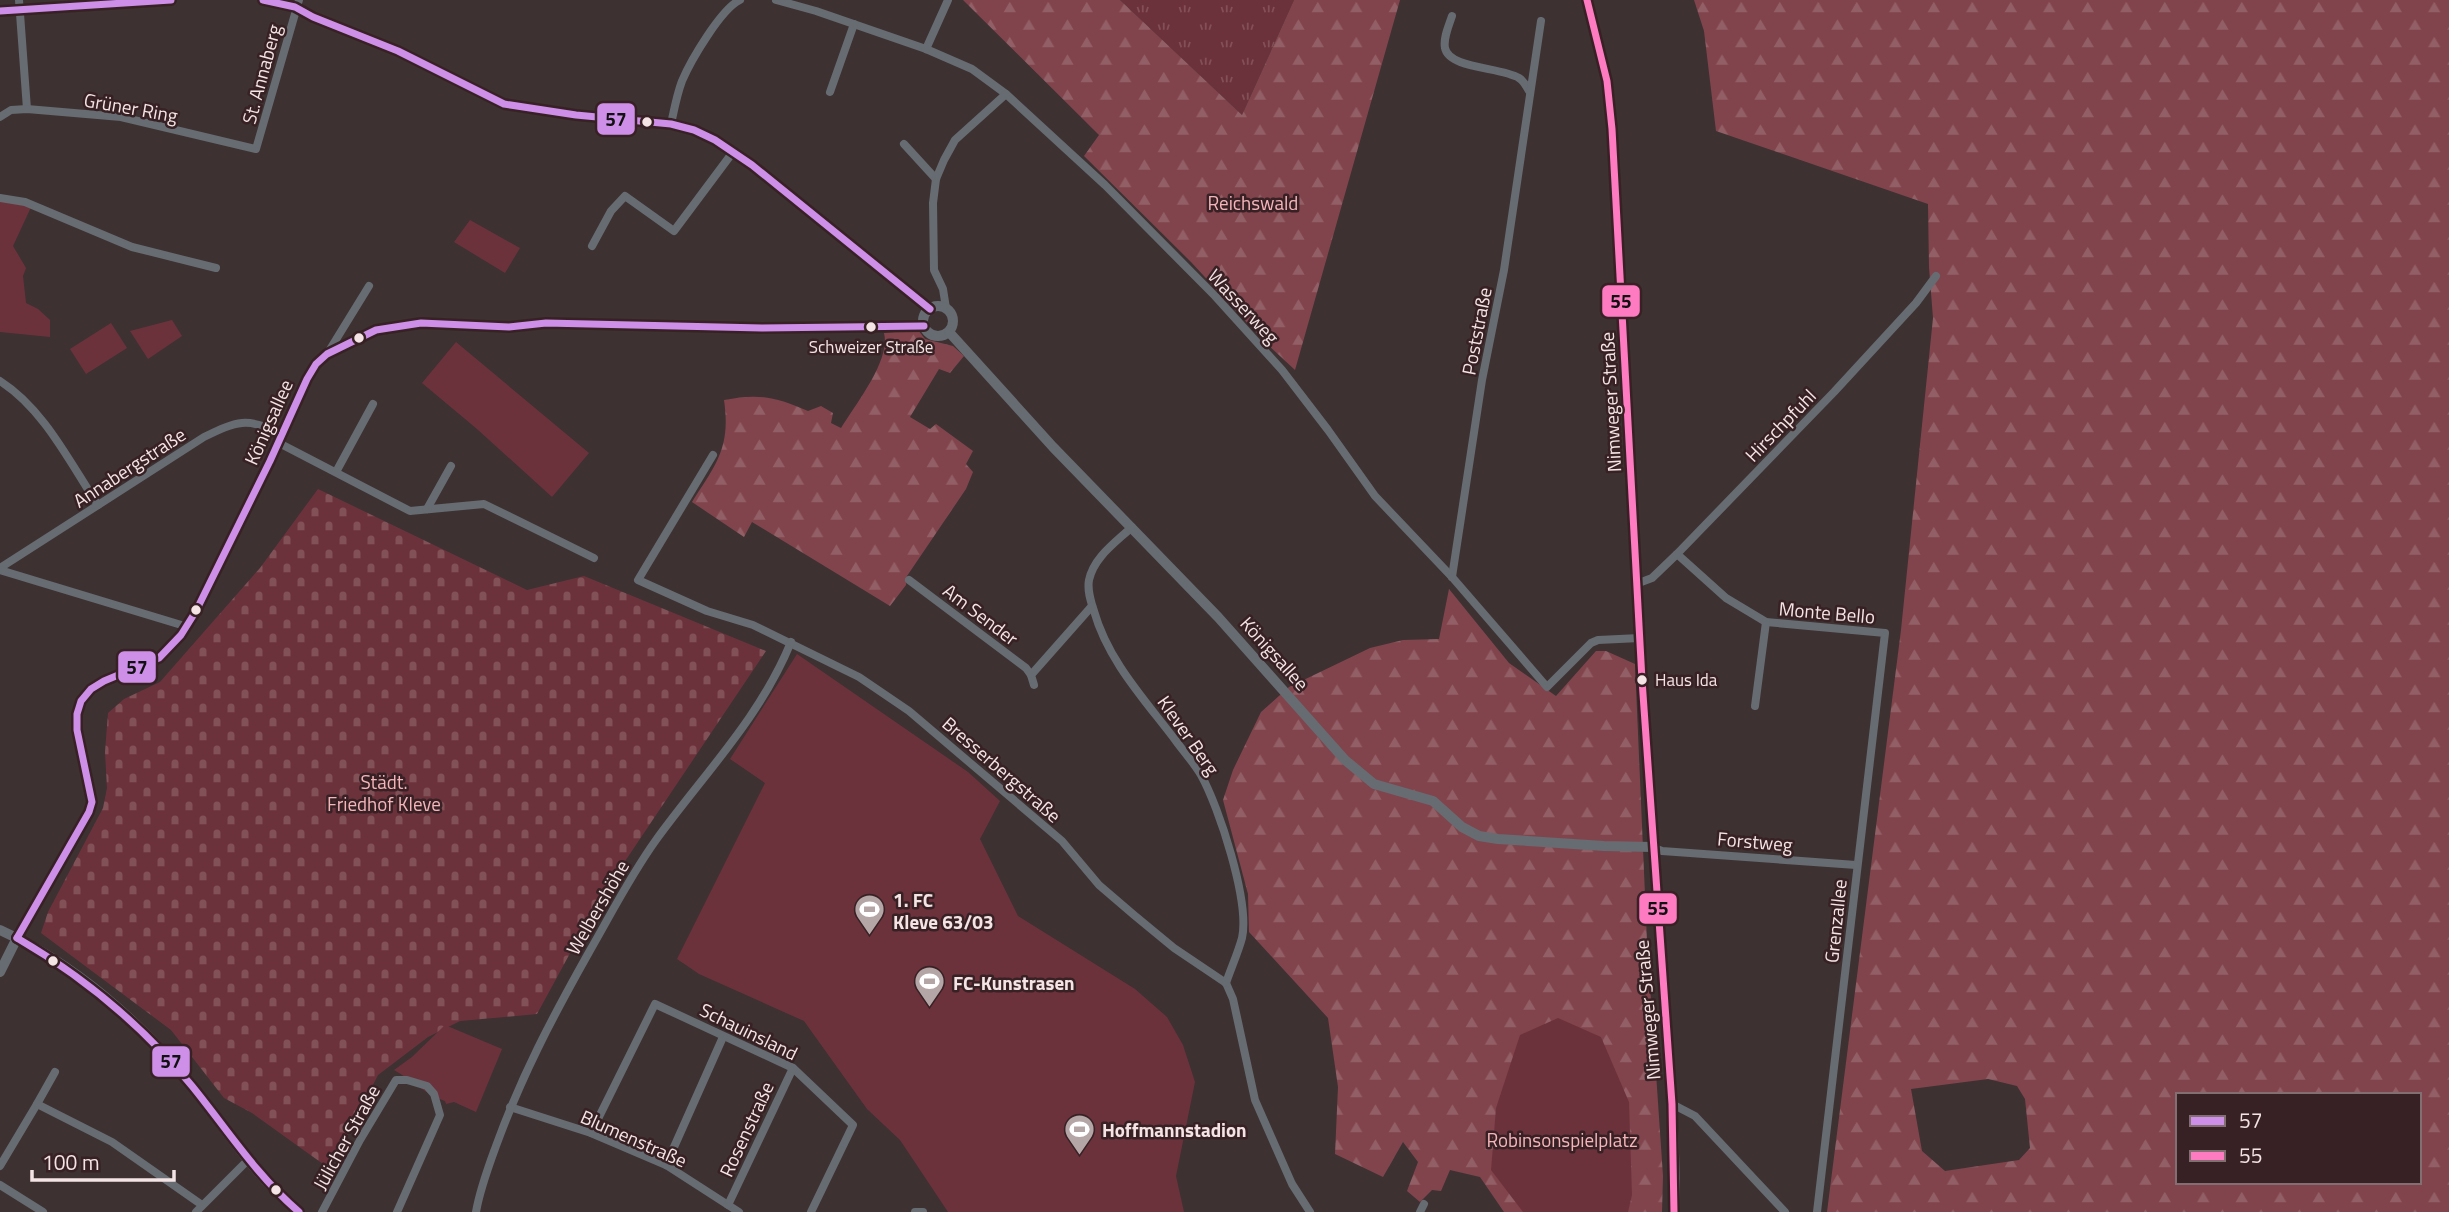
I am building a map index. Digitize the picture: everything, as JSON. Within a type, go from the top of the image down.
[{"type":"main road","name":"Nimweger Straße","points":[[1587,0],[1606,80],[1612,129],[1652,847],[1672,1104],[1674,1212]]},
{"type":"street","points":[[19,0],[27,109]]},
{"type":"street","points":[[0,11],[171,0]]},
{"type":"street","points":[[263,0],[297,3],[313,18],[398,51],[503,104],[670,124],[694,130],[752,165],[929,309]]},
{"type":"street","points":[[670,124],[682,81],[722,15],[740,0]]},
{"type":"street","name":"Wasserweg","points":[[776,0],[926,49],[972,69],[1006,94],[1105,185],[1215,296],[1282,370],[1375,496],[1452,577],[1547,687],[1591,643],[1598,640],[1640,638]]},
{"type":"street","points":[[926,49],[948,0]]},
{"type":"street","name":"St. Annaberg","points":[[256,149],[297,3]]},
{"type":"street","points":[[1452,16],[1444,45],[1447,54],[1458,63],[1502,70],[1522,79],[1529,91]]},
{"type":"street","name":"Poststraße","points":[[1452,577],[1483,376],[1504,270],[1541,21]]},
{"type":"street","points":[[830,92],[854,24]]},
{"type":"street","points":[[948,332],[953,317],[946,308],[943,289],[934,270],[933,203],[936,180],[956,140],[1006,94]]},
{"type":"street","name":"Grüner Ring","points":[[0,117],[12,110],[27,109],[121,117],[256,149]]},
{"type":"street","points":[[904,144],[936,180]]},
{"type":"street","points":[[592,246],[611,211],[625,196],[674,231],[733,152]]},
{"type":"street","points":[[0,198],[25,202],[132,247],[216,268]]},
{"type":"street","name":"Hirschpfuhl","points":[[1636,584],[1652,578],[1677,554],[1834,392],[1916,303],[1936,276]]},
{"type":"street","points":[[327,354],[369,286]]},
{"type":"street","points":[[924,326],[923,318],[929,309],[946,308]]},
{"type":"street","name":"Königsallee","points":[[0,972],[89,812],[92,802],[77,730],[81,701],[91,689],[104,681],[159,658],[188,627],[316,364],[327,354],[376,330],[421,323],[509,327],[581,323],[762,328],[924,326],[932,335],[948,332],[1052,447],[1218,617],[1352,767],[1374,784],[1433,801],[1462,827],[1479,836],[1652,847]]},
{"type":"street","points":[[0,381],[10,387],[40,419],[98,505]]},
{"type":"street","points":[[336,472],[373,404]]},
{"type":"street","name":"Annabergstraße","points":[[2,567],[204,437],[233,422],[247,421],[263,425],[279,438]]},
{"type":"street","points":[[279,438],[410,511],[484,504],[594,558]]},
{"type":"street","name":"Bresserbergstraße","points":[[713,455],[638,580],[707,611],[752,625],[791,642],[859,677],[909,711],[1062,841],[1099,885],[1174,948],[1226,983]]},
{"type":"street","points":[[427,509],[452,466]]},
{"type":"street","name":"Klever Berg","points":[[1132,527],[1102,555],[1093,570],[1088,583],[1092,606],[1112,656],[1200,773],[1214,804],[1240,889],[1243,911],[1242,936],[1226,983]]},
{"type":"street","name":"Monte Bello","points":[[1677,554],[1726,598],[1766,622],[1885,633]]},
{"type":"street","points":[[0,555],[2,567],[188,627]]},
{"type":"street","name":"Am Sender","points":[[909,580],[1031,674]]},
{"type":"street","points":[[1034,685],[1031,674],[1092,606]]},
{"type":"street","name":"Monte Bello","points":[[1755,706],[1766,622]]},
{"type":"street","name":"Grenzallee","points":[[1816,1212],[1885,633]]},
{"type":"street","name":"Welbershöhe","points":[[476,1212],[480,1191],[510,1107],[542,1034],[613,907],[656,840],[753,715],[791,642]]},
{"type":"street","name":"Forstweg","points":[[1652,847],[1662,851],[1856,866]]},
{"type":"street","points":[[0,930],[54,958],[142,1029],[191,1084],[249,1159],[299,1212]]},
{"type":"street","points":[[1226,983],[1233,999],[1255,1100],[1292,1184],[1310,1212]]},
{"type":"street","name":"Schauinsland","points":[[591,1133],[655,1004],[793,1068],[853,1125],[811,1212]]},
{"type":"street","points":[[666,1165],[723,1037]]},
{"type":"street","name":"Rosenstraße","points":[[728,1205],[793,1068]]},
{"type":"street","points":[[0,1166],[55,1072]]},
{"type":"street","name":"Jülicher Straße","points":[[322,1212],[396,1080],[407,1080],[427,1086],[434,1094],[440,1115],[397,1212]]},
{"type":"street","points":[[37,1104],[121,1148],[199,1209],[249,1159]]},
{"type":"street","points":[[1672,1104],[1695,1116],[1785,1212]]},
{"type":"street","name":"Blumenstraße","points":[[510,1107],[591,1133],[666,1165],[739,1212]]},
{"type":"street","points":[[0,1185],[43,1212]]},
{"type":"street","points":[[915,1212],[923,1212]]},
{"type":"green space","name":"Reichswald","points":[[963,0],[1120,0],[1242,115],[1294,0],[1400,0],[1295,370],[1084,156],[1099,135]]},
{"type":"green space","points":[[1120,0],[1294,0],[1242,115]]},
{"type":"green space","points":[[1694,0],[2449,0],[2449,1212],[1827,1212],[1901,630],[1933,318],[1928,204],[1716,131],[1704,31]],"holes":[[[1988,1079],[2017,1086],[2025,1099],[2030,1148],[2019,1160],[1945,1171],[1922,1151],[1911,1089]]]},
{"type":"green space","points":[[0,199],[32,205],[13,246],[26,268],[23,276],[26,303],[50,320],[50,337],[0,332]]},
{"type":"green space","points":[[470,220],[520,248],[505,273],[454,242]]},
{"type":"green space","points":[[172,320],[182,336],[148,359],[130,331]]},
{"type":"green space","points":[[111,323],[127,348],[86,374],[70,349]]},
{"type":"green space","points":[[918,330],[925,339],[953,346],[964,356],[950,373],[939,369],[910,417],[930,429],[936,424],[973,451],[966,464],[973,472],[966,489],[890,606],[752,522],[744,537],[692,502],[720,455],[725,431],[724,400],[767,398],[808,411],[821,406],[833,413],[831,423],[841,428],[877,369],[885,344],[884,333]]},
{"type":"green space","points":[[456,342],[589,453],[552,497],[422,383]]},
{"type":"green space","name":"Städt. Friedhof Kleve","points":[[318,489],[527,590],[584,576],[766,651],[599,900],[537,1014],[460,1021],[428,1037],[378,1075],[330,1169],[252,1113],[224,1098],[171,1030],[41,933],[48,912],[103,808],[107,788],[105,752],[108,713],[124,699],[160,682],[260,568]]},
{"type":"green space","points":[[1449,589],[1509,663],[1556,696],[1596,651],[1606,651],[1635,664],[1647,941],[1663,1176],[1662,1212],[1504,1212],[1480,1177],[1450,1170],[1441,1191],[1432,1190],[1420,1202],[1407,1191],[1418,1162],[1403,1142],[1383,1177],[1335,1154],[1338,1087],[1328,1018],[1249,932],[1248,894],[1223,800],[1233,770],[1261,712],[1289,687],[1370,648],[1403,640],[1439,639]]},
{"type":"green space","name":"1. FC Kleve 63/03","points":[[797,654],[968,772],[1000,801],[980,839],[1018,916],[1135,989],[1167,1017],[1183,1045],[1195,1082],[1176,1176],[1184,1212],[948,1212],[900,1140],[867,1109],[804,1021],[699,974],[677,959],[765,783],[730,759]]},
{"type":"green space","name":"Robinsonspielplatz","points":[[1558,1018],[1601,1037],[1629,1102],[1632,1195],[1628,1212],[1523,1212],[1491,1170],[1496,1108],[1520,1035]]},
{"type":"green space","points":[[445,1025],[502,1049],[476,1112],[454,1102],[446,1104],[394,1070],[412,1057]]},
{"type":"transit line","name":"57","points":[[0,11],[171,0]]},
{"type":"transit line","name":"57","points":[[263,0],[295,7],[313,17],[398,51],[504,104],[576,115],[671,124],[694,130],[715,140],[752,165],[930,309]]},
{"type":"transit line","name":"55","points":[[1587,0],[1607,81],[1612,129],[1642,680],[1672,1104],[1674,1212]]},
{"type":"transit line","name":"57","points":[[17,938],[89,812],[92,802],[77,730],[77,714],[81,701],[91,689],[104,681],[159,658],[181,635],[196,611],[270,461],[307,379],[316,364],[327,354],[376,330],[421,323],[509,327],[546,323],[762,328],[924,326]]},
{"type":"transit line","name":"57","points":[[17,938],[66,969],[133,1023],[192,1086],[255,1167],[299,1212]]},
{"type":"place","name":"Schweizer Straße","points":[[871,327]]},
{"type":"place","name":"Haus Ida","points":[[1642,680]]},
{"type":"place","name":"1. FC Kleve 63/03","points":[[870,937]]},
{"type":"place","name":"FC-Kunstrasen","points":[[930,1009]]},
{"type":"place","name":"Hoffmannstadion","points":[[1079,1156]]}]
